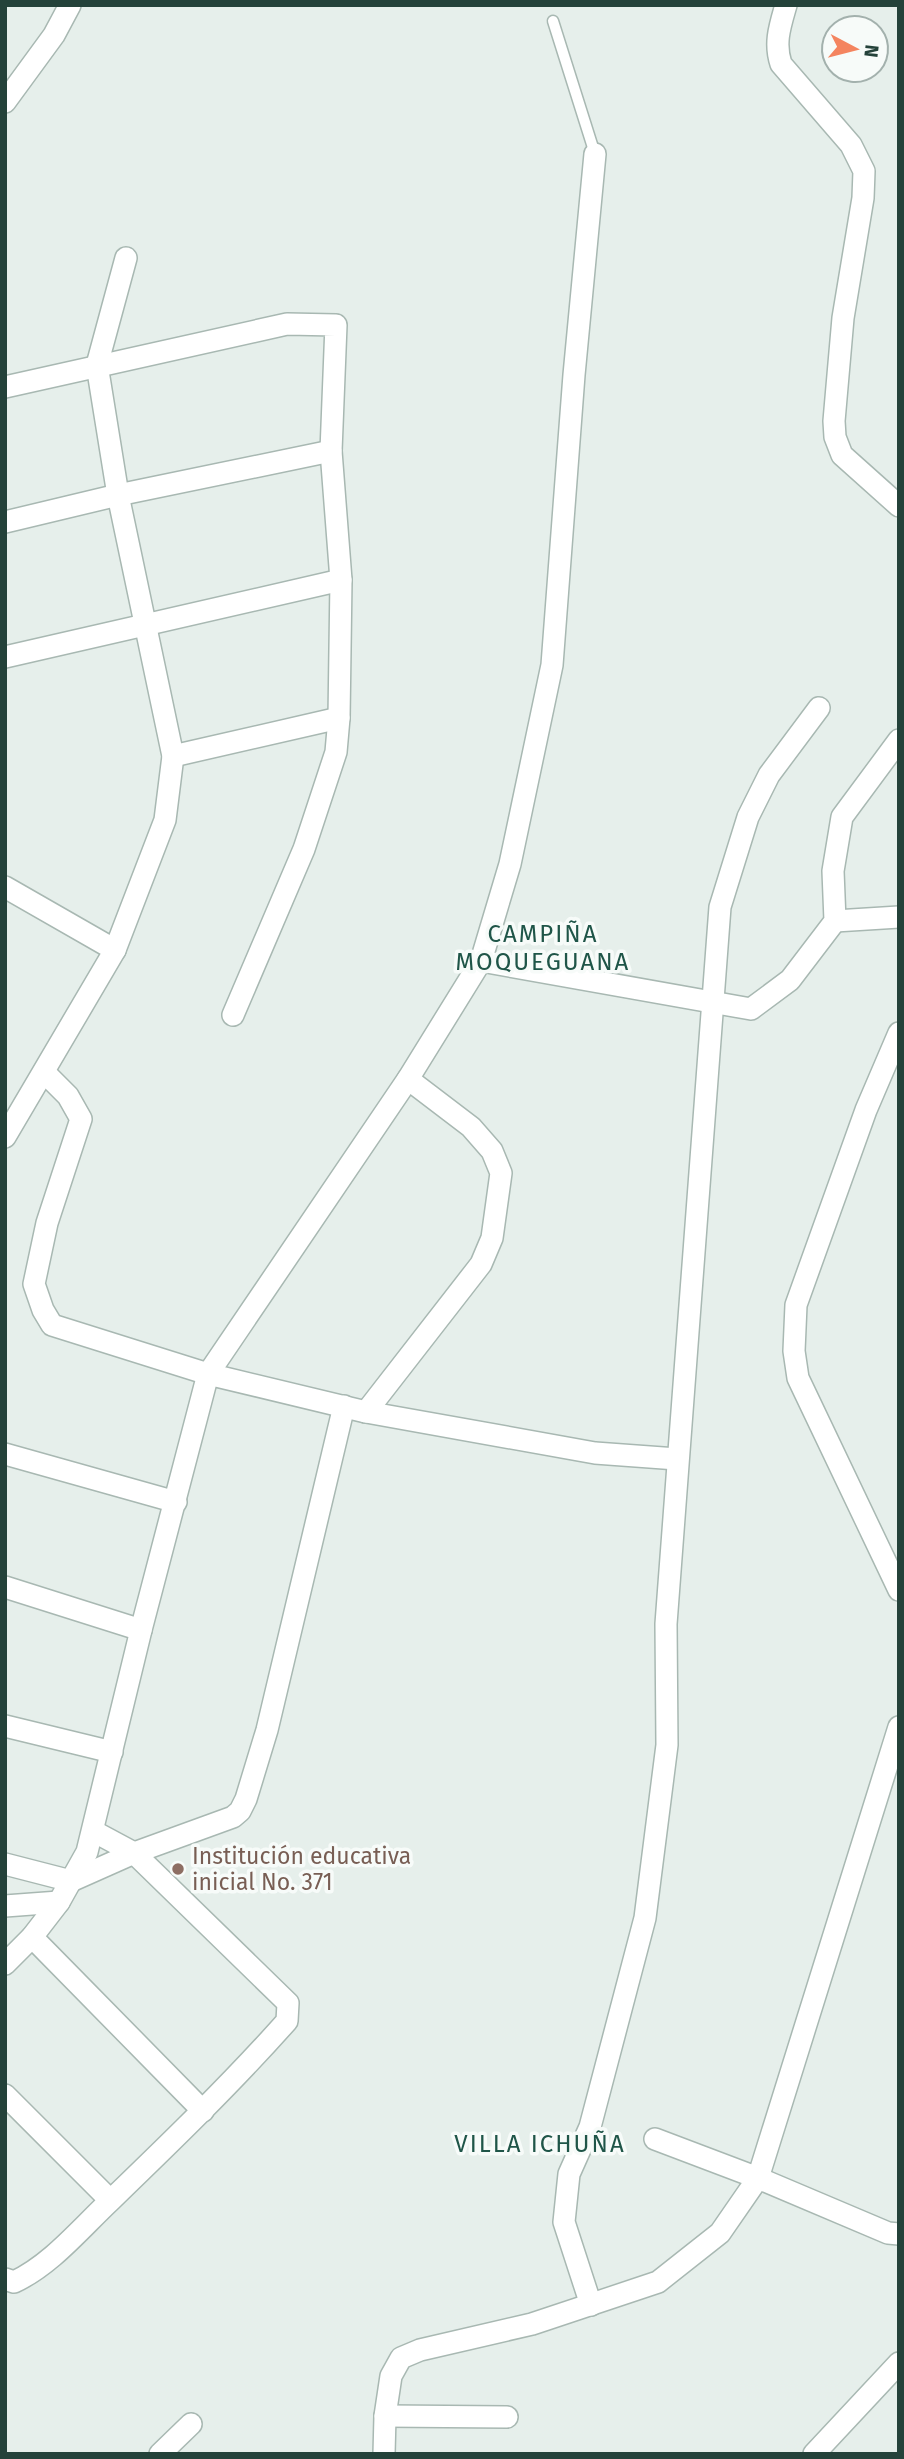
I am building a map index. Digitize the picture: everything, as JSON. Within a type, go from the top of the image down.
[{"type":"street","points":[[5,103],[54,35],[70,5]]},
{"type":"street","points":[[786,5],[777,35],[780,64],[851,145],[864,171],[863,198],[843,318],[835,437],[842,455],[899,506]]},
{"type":"street","points":[[5,1965],[32,1937],[59,1902],[87,1852],[141,1630],[208,1374],[408,1079],[481,961],[510,864],[552,666],[574,374],[595,154]]},
{"type":"street","points":[[5,1136],[115,950],[165,820],[173,756],[118,495],[97,365],[126,258]]},
{"type":"street","points":[[5,387],[287,324],[336,324],[331,451],[341,580],[339,718],[335,752],[304,849],[233,1015]]},
{"type":"street","points":[[5,522],[118,495],[331,451]]},
{"type":"street","points":[[5,657],[341,580]]},
{"type":"street","points":[[591,2305],[564,2222],[569,2174],[590,2127],[645,1917],[667,1745],[666,1624],[720,907],[748,817],[769,775],[819,708]]},
{"type":"street","points":[[173,756],[339,718]]},
{"type":"street","points":[[481,961],[751,1009],[790,979],[835,921],[833,872],[842,817],[899,740]]},
{"type":"street","points":[[5,887],[115,950]]},
{"type":"street","points":[[835,921],[899,917]]},
{"type":"street","points":[[899,1033],[866,1110],[796,1305],[794,1351],[798,1378],[899,1590]]},
{"type":"street","points":[[44,1072],[68,1096],[81,1119],[47,1223],[34,1284],[43,1310],[52,1325],[208,1374],[366,1412],[595,1453],[677,1459]]},
{"type":"street","points":[[366,1412],[481,1264],[492,1237],[501,1173],[492,1151],[471,1127],[408,1079]]},
{"type":"street","points":[[5,1864],[71,1881],[134,1853],[233,1817],[240,1811],[267,1730],[344,1406]]},
{"type":"street","points":[[5,1454],[176,1503]]},
{"type":"street","points":[[5,1587],[141,1630]]},
{"type":"street","points":[[5,1726],[113,1752]]},
{"type":"street","points":[[384,2454],[385,2416],[391,2376],[401,2358],[420,2350],[532,2324],[658,2282],[720,2233],[758,2178],[899,1727]]},
{"type":"street","points":[[5,2279],[14,2282],[28,2275],[110,2200],[203,2111],[287,2021],[288,2003],[134,1853],[93,1831]]},
{"type":"street","points":[[5,1906],[59,1902]]},
{"type":"street","points":[[32,1937],[203,2111]]},
{"type":"street","points":[[5,2095],[110,2200]]},
{"type":"street","points":[[655,2139],[758,2178],[888,2233],[899,2234]]},
{"type":"street","points":[[814,2454],[899,2363]]},
{"type":"street","points":[[385,2416],[507,2417]]},
{"type":"street","points":[[160,2454],[191,2424]]},
{"type":"lane","points":[[553,21],[595,154]]},
{"type":"place","name":"Institución educativa inicial No. 371","points":[[178,1869]]},
{"type":"district","name":"CAMPIÑA MOQUEGUANA","points":[[543,948]]},
{"type":"district","name":"VILLA ICHUÑA","points":[[540,2144]]}]
